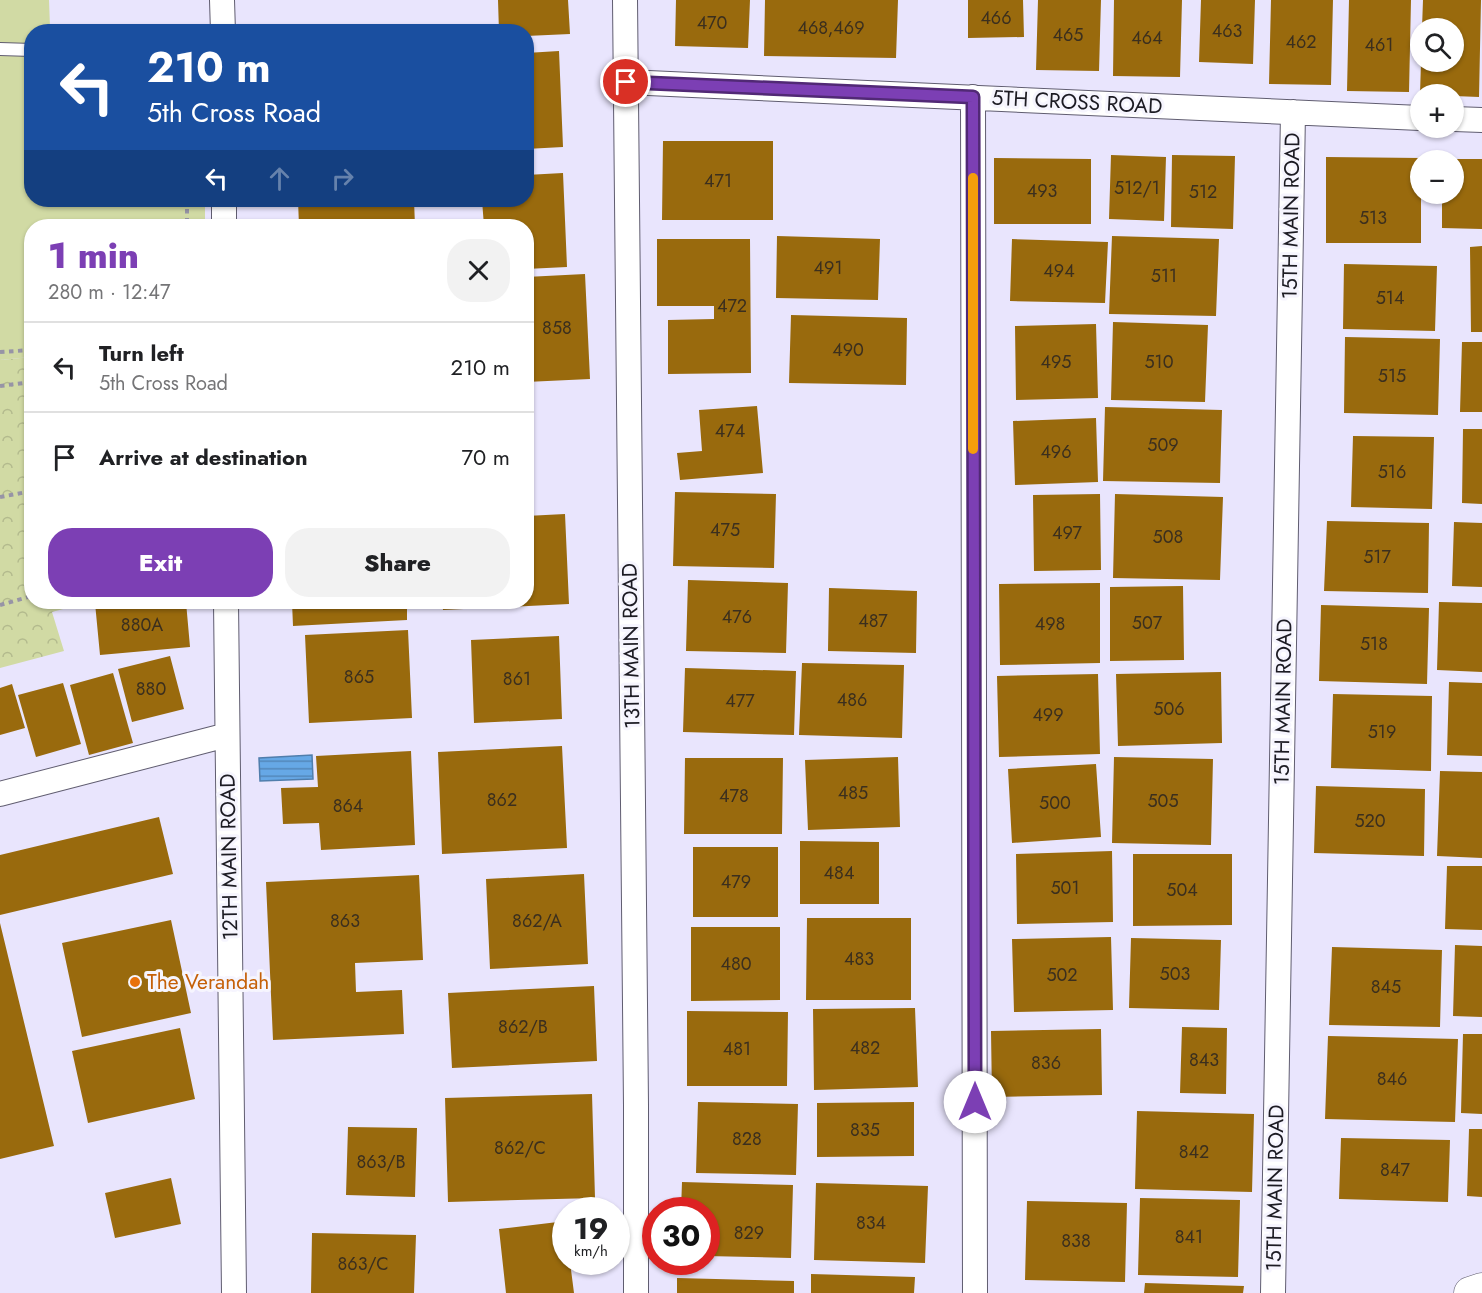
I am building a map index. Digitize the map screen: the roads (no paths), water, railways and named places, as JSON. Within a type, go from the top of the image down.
[{"type":"street","points":[[222,0],[223,24]]},
{"type":"street","name":"13TH MAIN ROAD","points":[[625,0],[636,1293]]},
{"type":"street","name":"5TH CROSS ROAD","points":[[626,82],[1410,118]]},
{"type":"street","points":[[973,97],[975,1293]]},
{"type":"street","name":"15TH MAIN ROAD","points":[[1273,1293],[1293,112]]},
{"type":"street","points":[[1464,119],[1482,120]]},
{"type":"street","name":"12TH MAIN ROAD","points":[[226,609],[234,1293]]},
{"type":"street","points":[[0,794],[227,735]]},
{"type":"street","points":[[1470,1293],[1482,1289]]},
{"type":"lane","points":[[0,49],[24,50]]},
{"type":"water","points":[[312,755],[313,779],[260,781],[259,758]]},
{"type":"place","name":"The Verandah","points":[[135,982]]}]
